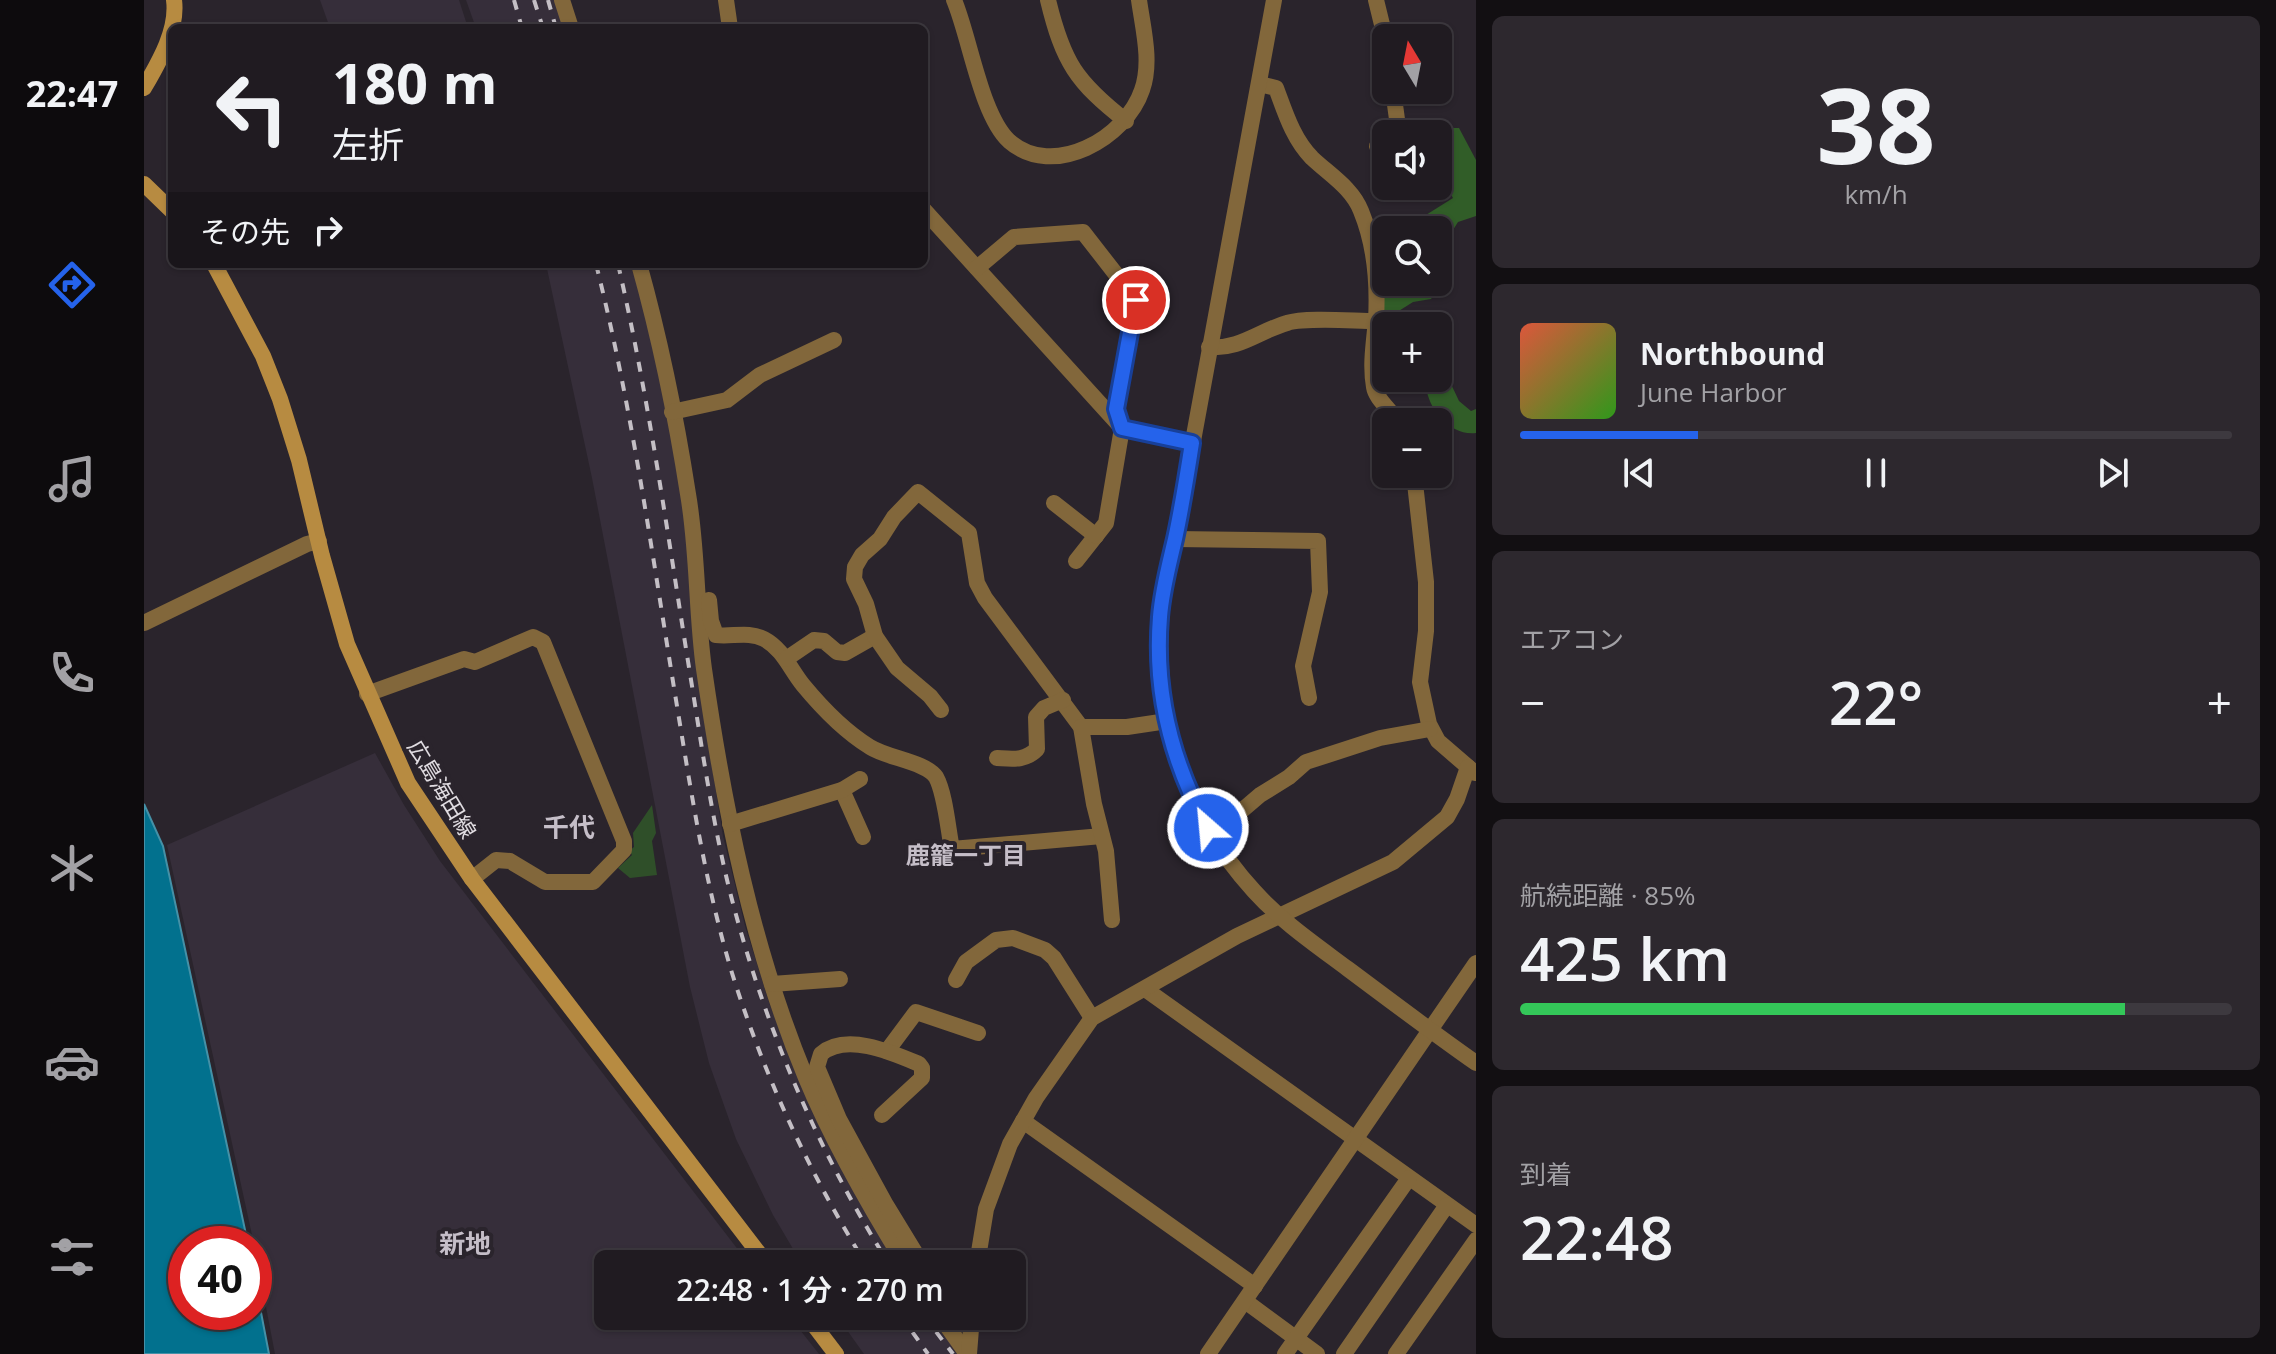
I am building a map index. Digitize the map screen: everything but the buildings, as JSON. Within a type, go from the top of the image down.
[{"type":"main road","points":[[172,24],[174,0]]},
{"type":"main road","points":[[144,88],[168,42]]},
{"type":"main road","points":[[144,184],[168,207]]},
{"type":"main road","name":"広島海田線","points":[[216,268],[263,356],[280,399],[347,644],[408,783],[472,879],[756,1250]]},
{"type":"main road","points":[[818,1330],[836,1354]]},
{"type":"street","points":[[562,0],[570,24]]},
{"type":"street","points":[[726,0],[729,24]]},
{"type":"street","points":[[954,0],[991,115],[1009,141],[1034,155],[1061,156],[1095,144],[1126,121],[1142,91],[1147,62],[1139,0]]},
{"type":"street","points":[[1048,0],[1057,39],[1068,64],[1100,101],[1126,121]]},
{"type":"street","points":[[1274,0],[1164,588],[1159,627],[1160,677],[1167,721],[1189,792],[1212,836],[1242,877],[1279,915],[1476,1063]]},
{"type":"street","points":[[1376,0],[1382,24]]},
{"type":"street","points":[[1259,84],[1276,88],[1294,135],[1312,157],[1336,176],[1361,208],[1374,252],[1376,312]]},
{"type":"street","points":[[928,214],[1122,428],[1192,443]]},
{"type":"street","points":[[977,268],[1014,237],[1083,232],[1136,300],[1116,409],[1122,428],[1106,523],[1076,561]]},
{"type":"street","points":[[640,268],[652,311],[689,496],[704,666],[730,824],[748,903],[772,984],[806,1078],[852,1175],[897,1250]]},
{"type":"street","points":[[1209,347],[1225,349],[1238,345],[1289,322],[1372,321]]},
{"type":"street","points":[[672,412],[727,400],[760,375],[834,340]]},
{"type":"street","points":[[1375,392],[1389,408]]},
{"type":"street","points":[[979,1250],[986,1209],[1010,1144],[1036,1098],[1092,1018],[1186,963],[1393,862],[1447,817],[1472,771],[1438,741],[1430,729],[1420,682],[1426,631],[1426,582],[1416,488]]},
{"type":"street","points":[[941,710],[930,696],[897,668],[875,636],[866,604],[854,579],[855,567],[862,555],[880,539],[894,517],[918,492],[969,533],[977,583],[985,598],[1081,727],[1106,851],[1112,920]]},
{"type":"street","points":[[1054,503],[1096,536]]},
{"type":"street","points":[[1175,539],[1318,541],[1320,592],[1303,666],[1309,698]]},
{"type":"street","points":[[144,623],[319,541]]},
{"type":"street","points":[[697,586],[707,585],[711,621],[716,635],[750,634],[765,639],[786,659],[801,683],[834,720],[870,747],[893,759],[924,767],[935,775],[952,849],[1102,836]]},
{"type":"street","points":[[786,659],[814,640],[824,641],[837,652],[845,653],[875,636]]},
{"type":"street","points":[[367,694],[464,659],[475,662],[533,637],[543,642],[624,841],[624,850],[593,882],[545,882],[510,861],[496,860],[472,879]]},
{"type":"street","points":[[997,758],[1029,757],[1037,749],[1036,717],[1044,708],[1063,700]]},
{"type":"street","points":[[1081,727],[1127,727],[1167,721]]},
{"type":"street","points":[[1212,836],[1260,795],[1306,762],[1380,738],[1430,729]]},
{"type":"street","points":[[730,824],[842,790],[860,779]]},
{"type":"street","points":[[842,790],[863,837]]},
{"type":"street","points":[[956,980],[966,962],[996,940],[1013,938],[1045,950],[1054,958],[1092,1018]]},
{"type":"street","points":[[1208,1354],[1476,963]]},
{"type":"street","points":[[772,984],[840,979]]},
{"type":"street","points":[[1145,989],[1476,1225]]},
{"type":"street","points":[[887,1051],[916,1012],[978,1033]]},
{"type":"street","points":[[882,1115],[922,1078],[919,1064],[865,1046],[833,1047],[821,1054],[817,1067],[839,1119],[914,1250]]},
{"type":"street","points":[[1023,1121],[1255,1286]]},
{"type":"street","points":[[1285,1354],[1409,1178]]},
{"type":"street","points":[[1344,1354],[1447,1205]]},
{"type":"street","points":[[1396,1354],[1476,1240]]},
{"type":"street","points":[[1245,1301],[1317,1354]]},
{"type":"street","points":[[950,1330],[968,1354]]},
{"type":"street","points":[[968,1354],[971,1330]]},
{"type":"shaded area","points":[[320,0],[459,0],[467,24],[329,24]]},
{"type":"shaded area","points":[[466,0],[557,0],[564,24],[475,24]]},
{"type":"shaded area","points":[[547,268],[636,268],[681,487],[702,702],[723,836],[745,926],[789,1054],[891,1250],[794,1250],[736,1139],[709,1063],[690,987],[592,478]]},
{"type":"shaded area","points":[[375,753],[440,861],[738,1250],[594,1250],[594,1330],[800,1330],[819,1354],[275,1354],[270,1330],[272,1226],[250,1226],[167,845]]},
{"type":"shaded area","points":[[847,1330],[943,1330],[961,1354],[864,1354]]},
{"type":"green space","points":[[1452,128],[1459,128],[1476,160],[1476,216],[1458,222],[1452,232],[1452,216],[1424,216],[1453,198]]},
{"type":"green space","points":[[1382,296],[1433,296],[1413,302],[1397,312],[1382,309]]},
{"type":"green space","points":[[1452,386],[1459,401],[1471,411],[1476,409],[1476,433],[1452,427],[1452,408],[1434,408],[1427,392],[1452,392]]},
{"type":"green space","points":[[652,805],[656,833],[652,841],[657,875],[630,878],[618,868],[632,855],[629,851],[634,847],[633,833]]},
{"type":"water","points":[[144,804],[163,846],[244,1226],[168,1226],[168,1330],[264,1330],[269,1354],[144,1354]]},
{"type":"railway","points":[[514,0],[521,24]]},
{"type":"railway","points":[[534,0],[542,24]]},
{"type":"railway","points":[[548,0],[555,24]]},
{"type":"railway","points":[[597,268],[631,426],[693,803],[722,939],[773,1086],[807,1159],[857,1250]]},
{"type":"railway","points":[[619,268],[649,421],[710,799],[735,911],[764,1004],[799,1094],[841,1180],[881,1250]]},
{"type":"railway","points":[[911,1330],[928,1354]]},
{"type":"railway","points":[[935,1330],[953,1354]]},
{"type":"district","name":"千代","points":[[569,828]]},
{"type":"district","name":"鹿籠一丁目","points":[[966,856]]},
{"type":"district","name":"新地","points":[[465,1244]]},
{"type":"route","points":[[1136,300],[1116,409],[1122,428],[1192,443],[1162,597],[1159,657],[1162,697],[1170,736],[1189,792],[1208,828]]}]
